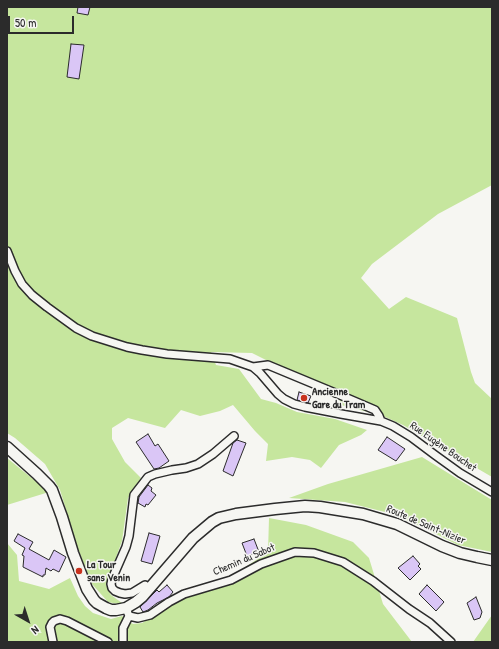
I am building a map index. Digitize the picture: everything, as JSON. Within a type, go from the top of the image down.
[{"type":"main road","points":[[7,447],[52,490],[81,576],[94,600],[111,610],[128,612]]},
{"type":"main road","name":"Route de Saint-Nizier","points":[[128,612],[150,589],[193,538],[219,518],[236,514],[305,506],[363,514],[397,524],[460,553],[492,560]]},
{"type":"street","points":[[7,251],[15,272],[22,284],[32,295],[64,320],[92,336],[127,347],[167,354],[230,359],[253,367],[268,381],[278,394],[294,404],[381,421],[380,416],[375,410],[333,392],[268,365],[253,367]]},
{"type":"street","name":"Rue Eugène Bouchet","points":[[381,421],[393,426],[411,437],[460,473],[492,492]]},
{"type":"street","points":[[150,589],[145,585],[132,593],[125,594],[115,591],[111,584],[129,536],[134,496],[148,477],[160,472],[186,468],[198,464],[213,454],[234,436]]},
{"type":"street","name":"Chemin du Sabot","points":[[128,612],[138,618],[150,615],[184,594],[231,580],[261,564],[284,555],[295,552],[314,553],[343,562],[373,581],[430,623],[451,642]]},
{"type":"street","points":[[123,642],[123,628],[128,612]]},
{"type":"street","points":[[53,642],[50,627],[54,620],[60,620],[67,621],[108,642]]},
{"type":"green space","points":[[7,7],[492,7],[492,185],[438,214],[372,264],[361,278],[389,309],[406,297],[457,318],[475,383],[492,399],[492,477],[403,425],[383,416],[341,405],[337,391],[278,366],[252,353],[211,352],[216,365],[239,369],[261,399],[276,403],[297,412],[335,419],[367,430],[361,435],[339,445],[321,468],[310,460],[292,457],[266,461],[268,444],[233,405],[220,411],[200,416],[181,410],[165,428],[128,418],[112,428],[112,439],[125,462],[141,478],[128,498],[122,541],[106,585],[111,595],[122,603],[118,604],[108,602],[92,584],[78,549],[60,490],[45,464],[7,433]]},
{"type":"green space","points":[[422,457],[492,500],[492,552],[458,545],[393,514],[345,502],[289,498],[328,484]]},
{"type":"green space","points":[[7,458],[49,492],[7,505]]},
{"type":"green space","points":[[269,518],[306,525],[353,542],[369,558],[383,604],[412,642],[7,642],[7,543],[17,555],[19,581],[49,589],[70,578],[78,596],[85,606],[93,613],[111,619],[122,616],[133,624],[142,623],[174,603],[178,594],[229,578],[268,552]]},
{"type":"green space","points":[[492,615],[492,642],[473,642]]},
{"type":"building","points":[[78,7],[90,7],[88,15],[77,13]]},
{"type":"building","points":[[71,44],[84,45],[79,79],[67,77]]},
{"type":"building","name":"Ancienne Gare du Tram","points":[[299,392],[311,396],[308,403],[297,400]]},
{"type":"building","points":[[148,434],[155,446],[158,444],[169,461],[159,468],[154,469],[136,442]]},
{"type":"building","points":[[387,437],[405,449],[396,461],[378,450]]},
{"type":"building","points":[[237,440],[246,443],[233,476],[223,471],[233,443]]},
{"type":"building","points":[[148,485],[152,488],[151,491],[156,495],[148,505],[146,504],[145,507],[138,503],[139,497]]},
{"type":"building","points":[[149,533],[160,536],[152,564],[141,561]]},
{"type":"building","points":[[18,534],[33,542],[29,549],[49,560],[54,550],[66,557],[59,572],[53,569],[51,571],[46,568],[45,575],[43,575],[43,577],[23,567],[24,556],[22,555],[25,548],[14,541]]},
{"type":"building","points":[[254,539],[259,552],[247,556],[242,543]]},
{"type":"building","points":[[413,556],[420,564],[418,566],[421,569],[410,580],[398,568]]},
{"type":"building","points":[[167,585],[173,592],[169,597],[143,612],[140,607],[157,590],[159,592]]},
{"type":"building","points":[[427,585],[444,602],[436,611],[419,594]]},
{"type":"building","points":[[476,597],[482,612],[480,618],[474,620],[467,603]]},
{"type":"place","name":"Ancienne Gare du Tram","points":[[304,398]]},
{"type":"place","name":"La Tour sans Venin","points":[[79,571]]}]
